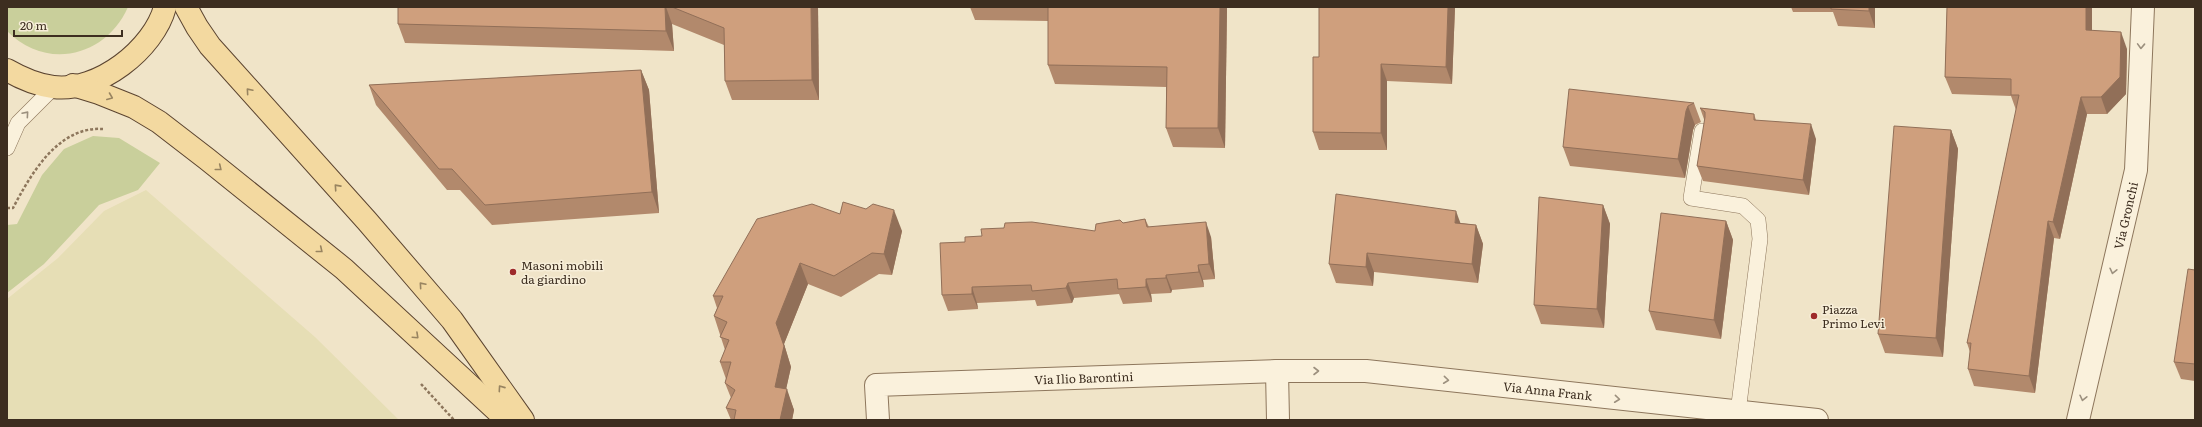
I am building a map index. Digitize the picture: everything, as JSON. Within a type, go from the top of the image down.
[{"type":"main road","points":[[64,86],[100,77],[128,60],[148,40],[158,27],[165,7]]},
{"type":"main road","points":[[186,7],[197,28],[210,46],[367,221],[452,320],[523,420]]},
{"type":"main road","points":[[7,70],[35,83],[64,86],[99,93],[134,107],[159,122],[207,158],[344,269],[507,420]]},
{"type":"street","name":"Via Gronchi","points":[[2078,420],[2136,170],[2143,7]]},
{"type":"street","name":"Via Anna Frank","points":[[1277,371],[1366,371],[1817,420]]},
{"type":"street","name":"Via Ilio Barontini","points":[[878,420],[876,385],[1277,371]]},
{"type":"street","points":[[1277,371],[1278,420]]},
{"type":"lane","points":[[7,148],[18,123],[64,86]]},
{"type":"lane","points":[[1702,131],[1690,198],[1743,206],[1758,220],[1760,239],[1738,412]]},
{"type":"path","points":[[7,208],[13,208],[26,184],[49,153],[62,141],[78,133],[96,129],[104,129]]},
{"type":"path","points":[[420,383],[454,420]]},
{"type":"shaded area","points":[[146,190],[315,337],[399,420],[7,420],[7,299],[58,258],[104,211]]},
{"type":"green space","points":[[7,7],[128,7],[118,24],[105,37],[90,47],[74,53],[57,54],[39,51],[22,44],[7,31]]},
{"type":"green space","points":[[93,136],[119,138],[160,163],[138,190],[99,205],[44,264],[7,293],[7,225],[17,224],[42,175],[64,149]]},
{"type":"building","points":[[398,7],[665,7],[666,31],[398,24]]},
{"type":"building","points":[[672,7],[811,7],[812,80],[725,81],[724,28]]},
{"type":"building","points":[[1048,7],[1220,7],[1218,128],[1166,128],[1167,67],[1048,65]]},
{"type":"building","points":[[1319,7],[1448,7],[1446,67],[1381,64],[1381,133],[1313,132],[1313,57],[1319,57]]},
{"type":"building","points":[[1831,7],[1869,7],[1869,11],[1831,9]]},
{"type":"building","points":[[1947,7],[2086,7],[2086,30],[2121,32],[2120,77],[2101,97],[2081,97],[2053,222],[2048,221],[2029,376],[1968,369],[1971,343],[1967,343],[2019,95],[2011,95],[2011,79],[1945,77]]},
{"type":"building","points":[[641,70],[652,192],[485,205],[452,169],[439,169],[369,85]]},
{"type":"building","points":[[1569,89],[1694,103],[1688,106],[1686,111],[1678,159],[1563,147]]},
{"type":"building","points":[[1700,108],[1754,114],[1754,120],[1811,124],[1803,180],[1697,166],[1705,117],[1705,112]]},
{"type":"building","points":[[1894,126],[1951,130],[1936,338],[1878,334]]},
{"type":"building","points":[[1336,194],[1456,211],[1455,223],[1476,225],[1472,264],[1367,253],[1366,267],[1329,264]]},
{"type":"building","points":[[1539,197],[1603,205],[1597,309],[1534,305]]},
{"type":"building","points":[[843,202],[866,209],[873,204],[894,210],[884,254],[872,253],[834,276],[800,263],[776,323],[784,346],[775,387],[787,389],[780,420],[734,420],[736,410],[726,408],[735,390],[725,383],[731,362],[720,362],[729,340],[720,337],[727,322],[714,316],[723,296],[713,296],[757,219],[812,204],[840,214]]},
{"type":"building","points":[[1661,213],[1726,221],[1714,320],[1649,311]]},
{"type":"building","points":[[1145,219],[1147,227],[1206,222],[1209,264],[1198,265],[1199,272],[1166,275],[1166,278],[1146,279],[1146,287],[1118,289],[1117,279],[1068,283],[1066,288],[1032,291],[1031,285],[972,287],[972,294],[942,295],[940,243],[965,242],[965,237],[982,236],[981,229],[1004,228],[1005,223],[1032,222],[1095,231],[1096,224],[1120,220],[1123,223]]},
{"type":"building","points":[[2188,269],[2195,270],[2195,364],[2174,362]]},
{"type":"place","name":"Masoni mobili da giardino","points":[[513,272]]},
{"type":"place","name":"Piazza Primo Levi","points":[[1814,316]]}]
